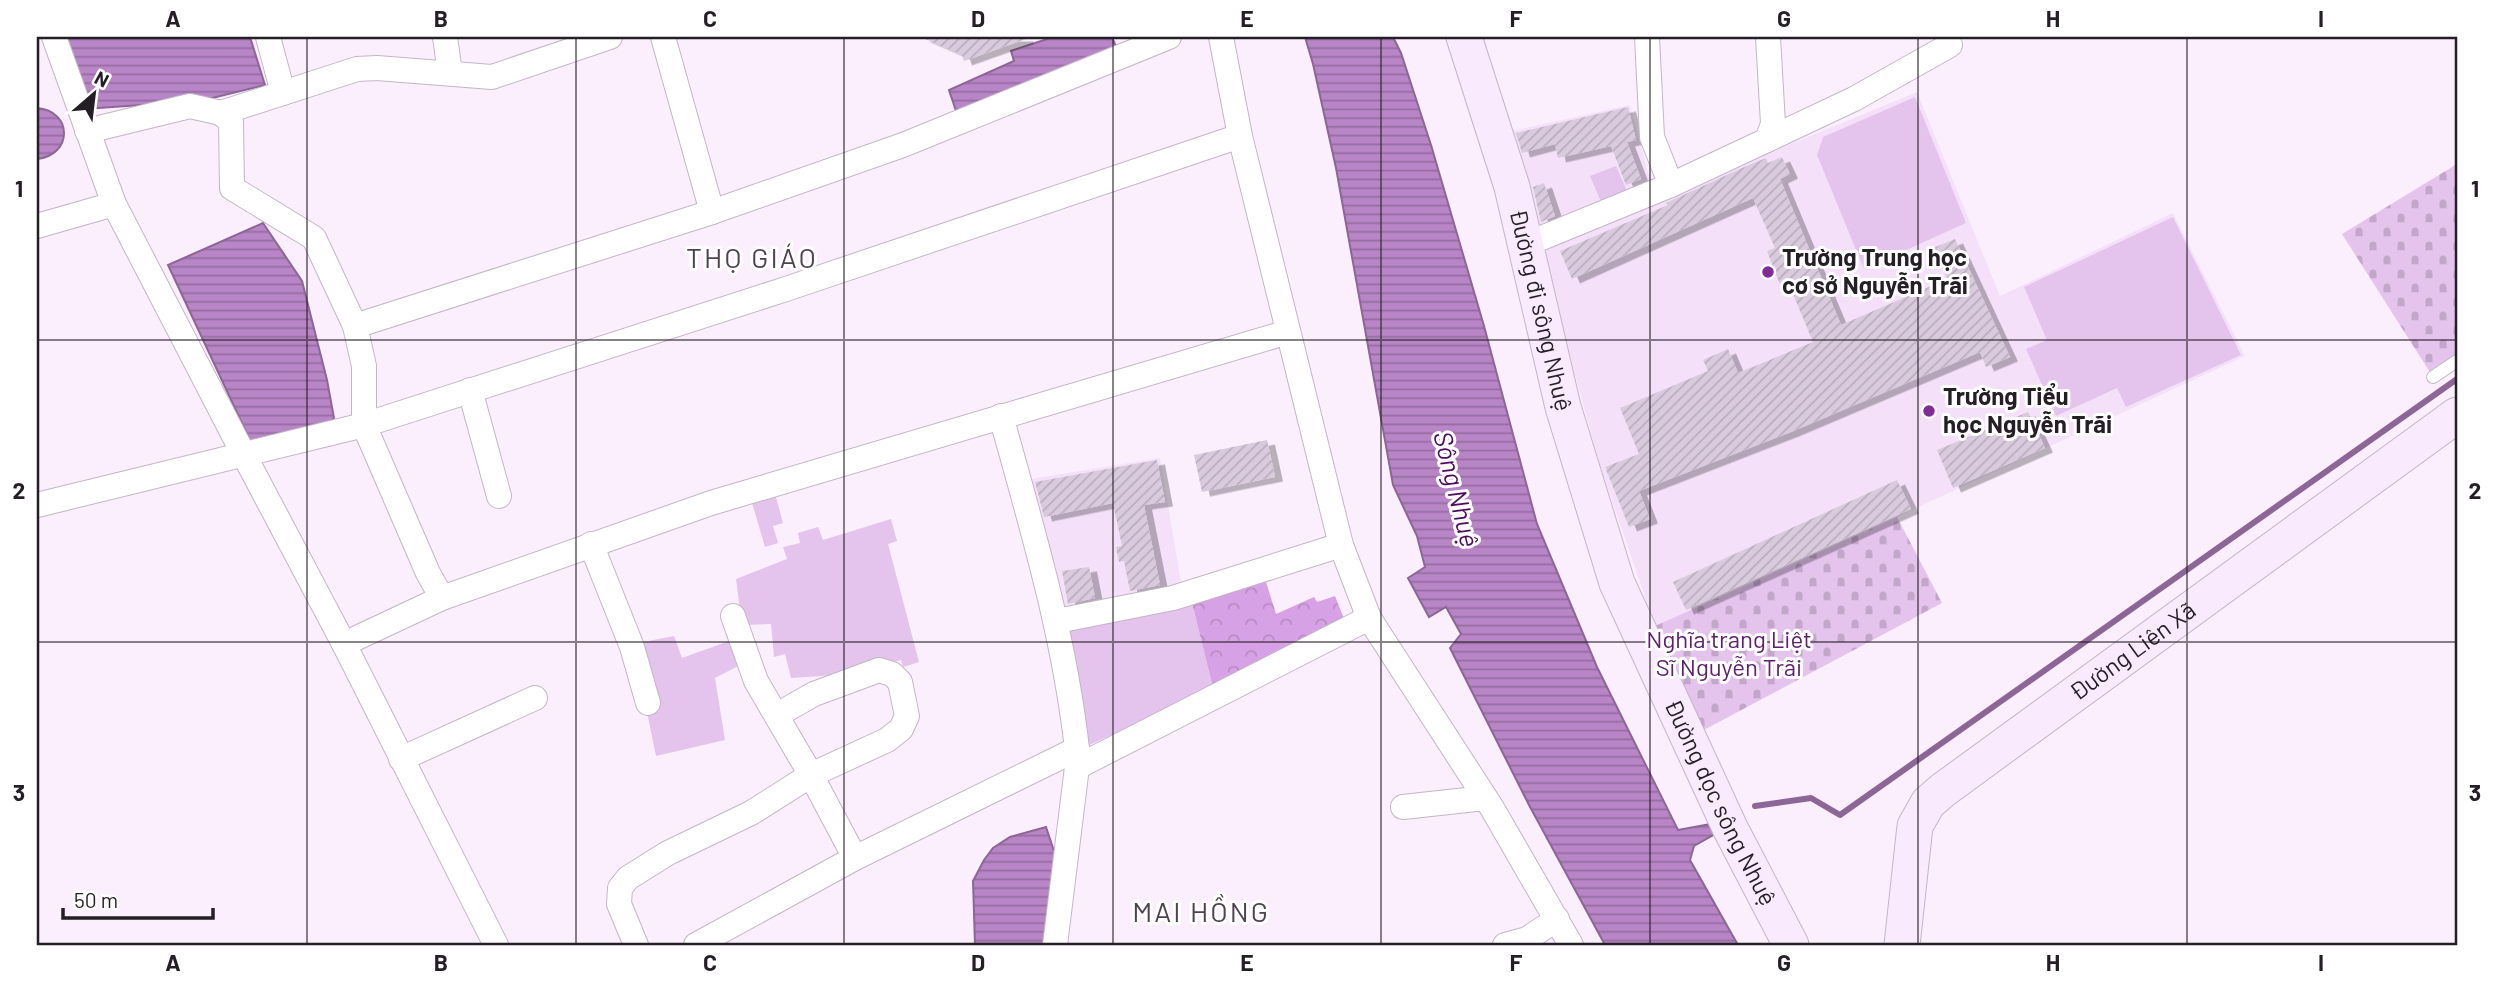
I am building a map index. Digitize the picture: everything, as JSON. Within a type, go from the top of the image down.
[{"type":"street","points":[[54,37],[114,204],[344,643],[496,945]]},
{"type":"street","points":[[268,37],[282,93]]},
{"type":"street","points":[[445,37],[450,73]]},
{"type":"street","points":[[221,113],[357,69],[377,68],[492,78],[610,37]]},
{"type":"street","points":[[663,37],[712,212]]},
{"type":"street","points":[[355,326],[712,212],[903,145],[1169,37]]},
{"type":"street","points":[[1221,37],[1240,136],[1341,545],[1369,618],[1485,798],[1571,945]]},
{"type":"street","name":"Đường đi sông Nhuệ","points":[[1464,37],[1513,187],[1563,407],[1617,583]]},
{"type":"street","points":[[1647,37],[1652,138],[1671,186]]},
{"type":"street","points":[[1767,140],[1773,124],[1768,37]]},
{"type":"street","points":[[1527,244],[1671,186],[1854,99],[1950,45]]},
{"type":"street","points":[[87,131],[190,106],[221,113],[231,122],[232,188],[314,238],[355,326],[363,366],[364,425],[428,573],[442,598]]},
{"type":"street","points":[[37,505],[364,425],[786,289],[1240,136]]},
{"type":"street","points":[[37,226],[114,204]]},
{"type":"street","points":[[344,643],[442,598],[711,503],[1288,332]]},
{"type":"street","points":[[470,390],[499,496]]},
{"type":"street","name":"Đường Liên Xã","points":[[1902,945],[1915,826],[1928,803],[2457,415]]},
{"type":"street","points":[[1002,416],[1057,621],[1071,691],[1077,758],[1055,945]]},
{"type":"street","points":[[591,544],[632,647],[648,702]]},
{"type":"street","points":[[1057,621],[1173,598],[1341,545]]},
{"type":"street","name":"Đường dọc sông Nhuệ","points":[[1617,583],[1730,828],[1791,945]]},
{"type":"street","points":[[733,617],[756,681],[856,858]]},
{"type":"street","points":[[696,945],[856,858],[1077,758],[1369,618]]},
{"type":"street","points":[[636,945],[619,904],[620,888],[628,878],[668,853],[751,813],[811,775],[887,740],[901,729],[907,716],[900,682],[892,674],[880,670],[814,694],[777,715]]},
{"type":"street","points":[[401,759],[535,698]]},
{"type":"street","points":[[1403,807],[1485,798]]},
{"type":"street","points":[[1505,945],[1527,939],[1557,919]]},
{"type":"lane","points":[[2433,377],[2457,361]]},
{"type":"shaded area","points":[[1917,92],[2000,296],[2173,213],[2245,356],[1655,626],[1600,466],[1540,247]]},
{"type":"shaded area","points":[[1630,105],[1651,184],[1539,232],[1512,131]]},
{"type":"shaded area","points":[[1160,458],[1182,588],[1060,617],[1025,480]]},
{"type":"green space","points":[[1915,97],[1966,223],[1864,269],[1817,155],[1823,137]]},
{"type":"green space","points":[[2457,164],[2457,361],[2433,377],[2342,234]]},
{"type":"green space","points":[[1616,166],[1627,191],[1601,202],[1590,176]]},
{"type":"green space","points":[[2173,217],[2241,355],[2126,407],[2117,388],[2056,416],[2026,349],[2047,340],[2024,287]]},
{"type":"green space","points":[[774,490],[783,523],[773,526],[778,543],[765,547],[750,496]]},
{"type":"green space","name":"Nghĩa trang Liệt Sĩ Nguyễn Trãi","points":[[1897,517],[1942,603],[1702,731],[1655,626]]},
{"type":"green space","points":[[891,519],[897,541],[888,544],[919,662],[903,667],[901,660],[853,674],[791,678],[785,654],[774,657],[771,624],[742,625],[736,579],[787,559],[783,547],[800,543],[798,533],[818,527],[823,540]]},
{"type":"green space","points":[[1266,582],[1276,614],[1314,597],[1317,602],[1335,596],[1346,624],[1213,688],[1192,603]]},
{"type":"green space","points":[[1192,603],[1213,688],[1083,748],[1064,628]]},
{"type":"green space","points":[[674,636],[682,658],[732,640],[744,663],[715,678],[725,740],[656,756],[633,644]]},
{"type":"water","points":[[63,37],[250,37],[265,85],[200,101],[84,109]]},
{"type":"water","points":[[1053,37],[1112,37],[1117,49],[957,114],[949,90],[1014,61],[1011,51]]},
{"type":"water","name":"Sông Nhuệ","points":[[1305,37],[1393,37],[1401,53],[1484,326],[1537,524],[1597,667],[1678,830],[1711,824],[1715,834],[1694,846],[1690,860],[1738,945],[1605,945],[1529,805],[1450,648],[1461,634],[1446,607],[1429,617],[1408,578],[1425,567],[1417,536],[1393,485],[1336,168]]},
{"type":"water","points":[[37,108],[49,111],[57,117],[64,133],[57,150],[49,156],[37,159]]},
{"type":"water","points":[[263,223],[302,281],[334,418],[329,424],[254,449],[168,265]]},
{"type":"water","points":[[1046,827],[1057,860],[1044,945],[975,945],[973,881],[984,860],[993,848],[1010,837]]},
{"type":"building","points":[[921,37],[1026,39],[964,61],[962,55]]},
{"type":"building","points":[[1628,107],[1636,140],[1627,142],[1641,179],[1626,185],[1611,146],[1558,158],[1555,144],[1522,153],[1516,133]]},
{"type":"building","points":[[1782,157],[1790,174],[1780,179],[1841,325],[1947,279],[1933,248],[1955,239],[2010,357],[1986,367],[1980,352],[1791,432],[1639,491],[1650,519],[1629,527],[1605,467],[1639,454],[1620,408],[1708,371],[1703,360],[1728,349],[1738,373],[1813,342],[1790,287],[1782,290],[1767,251],[1775,248],[1753,198],[1572,279],[1560,251],[1668,205],[1666,203],[1742,168],[1766,158],[1768,163]]},
{"type":"building","points":[[1544,183],[1555,216],[1541,222],[1533,187]]},
{"type":"building","points":[[2028,412],[2045,448],[1953,488],[1937,450]]},
{"type":"building","points":[[1267,440],[1275,477],[1202,492],[1194,455]]},
{"type":"building","points":[[1157,460],[1165,502],[1144,505],[1160,585],[1130,591],[1124,561],[1119,562],[1116,547],[1122,546],[1113,503],[1044,517],[1035,482]]},
{"type":"building","points":[[1897,480],[1911,509],[1686,610],[1673,582]]},
{"type":"building","points":[[1089,567],[1095,598],[1068,604],[1062,571]]},
{"type":"waterway","points":[[1755,806],[1811,798],[1840,815],[2457,379]]},
{"type":"place","name":"Trường Trung học cơ sở Nguyễn Trãi","points":[[1768,272]]},
{"type":"place","name":"Trường Tiểu học Nguyễn Trãi","points":[[1929,411]]},
{"type":"district","name":"THỌ GIÁO","points":[[752,258]]},
{"type":"district","name":"MAI HỒNG","points":[[1201,912]]}]
